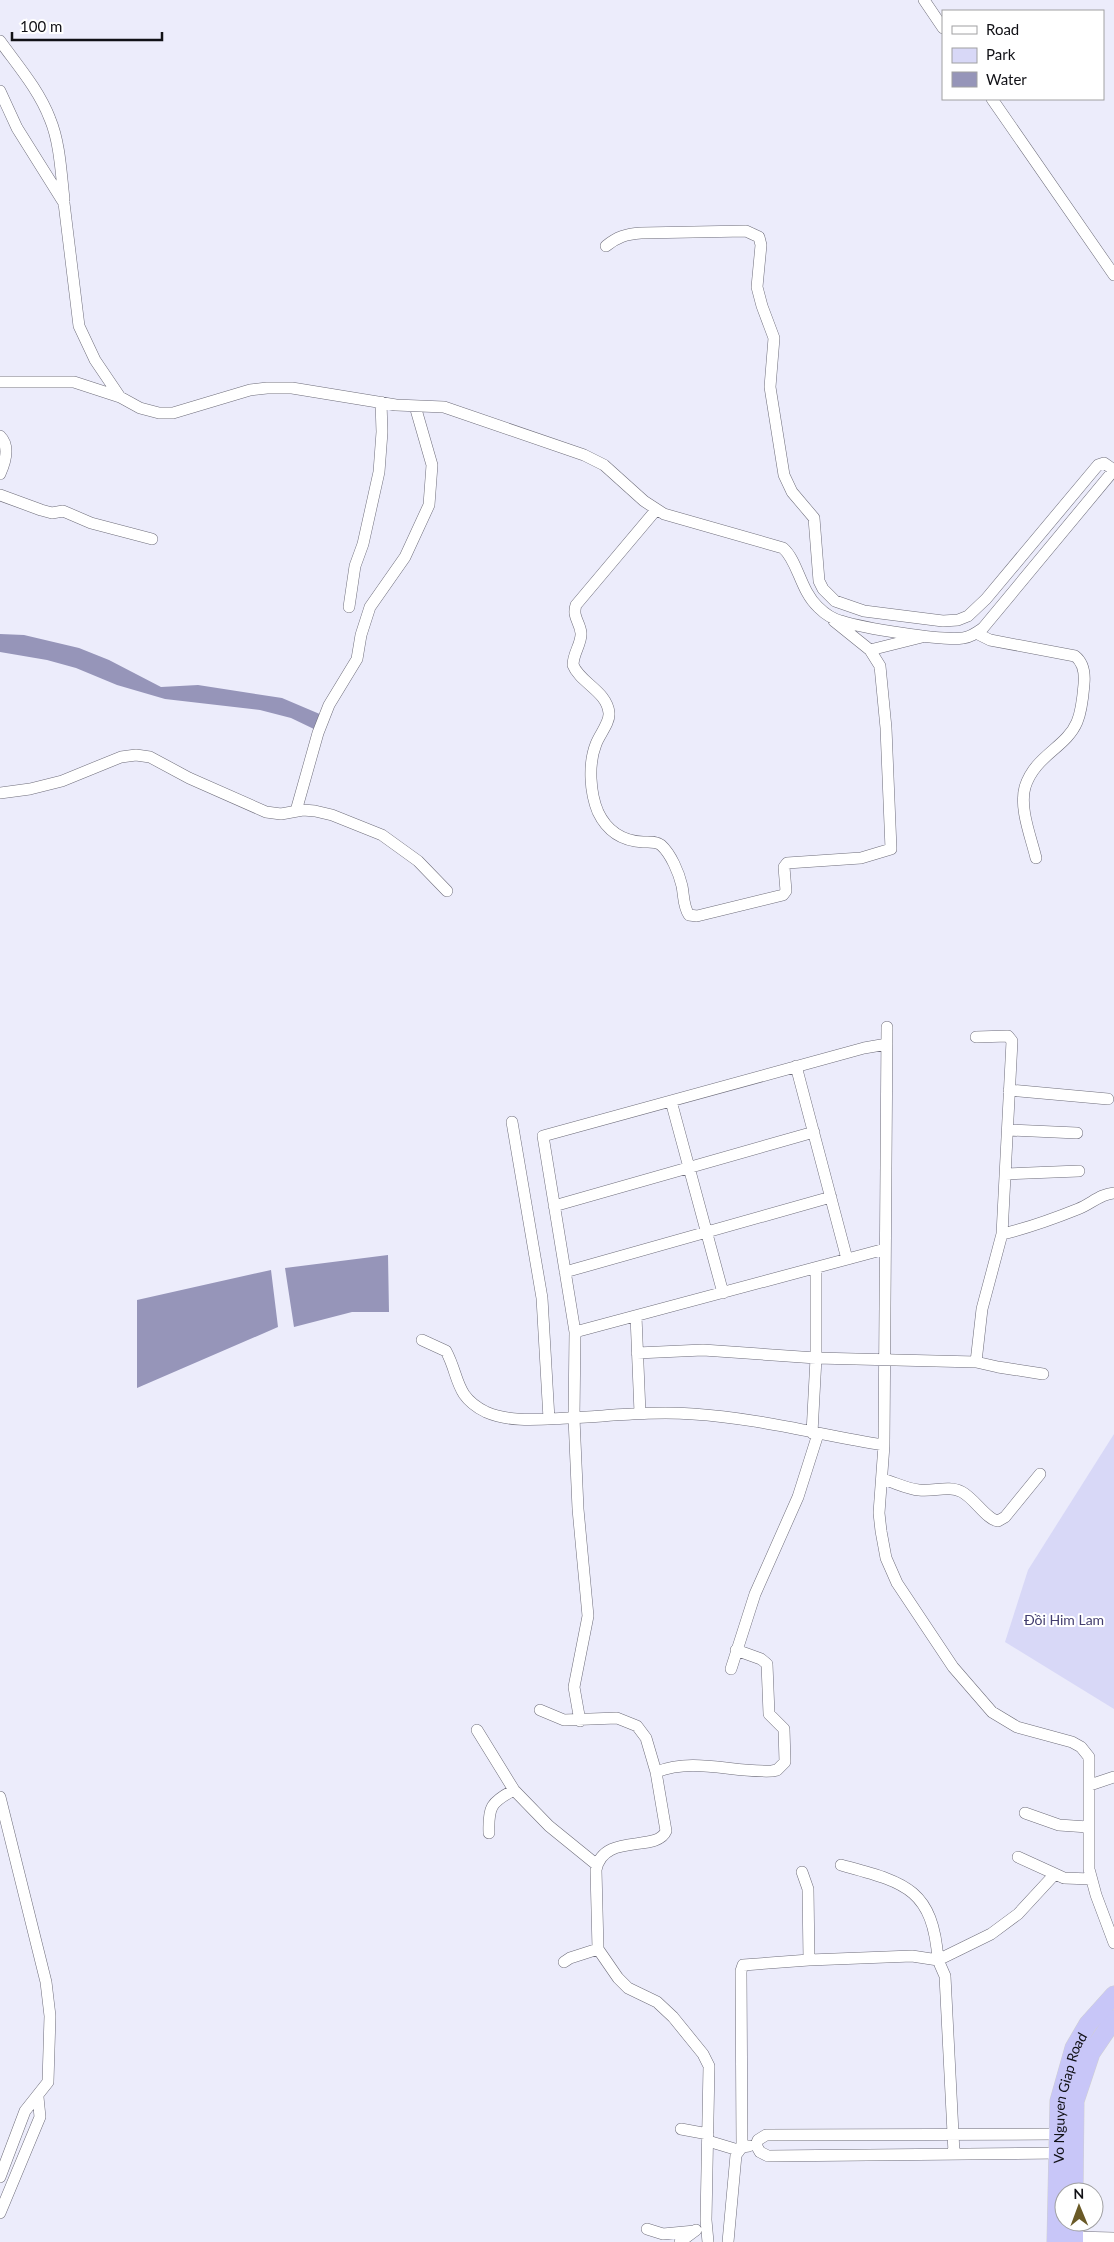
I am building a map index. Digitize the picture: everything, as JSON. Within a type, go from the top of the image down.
[{"type":"highway","name":"Vo Nguyen Giap Road","points":[[1056,2242],[1059,2100],[1074,2048],[1088,2024],[1114,1995]]},
{"type":"highway","name":"Vo Nguyen Giap Road","points":[[1074,2182],[1075,2101],[1091,2053],[1114,2019]]},
{"type":"street","points":[[924,0],[942,27]]},
{"type":"street","points":[[0,41],[30,83],[51,121],[61,167],[79,326],[95,360],[120,397]]},
{"type":"street","points":[[0,91],[17,128],[64,203]]},
{"type":"street","points":[[993,100],[1114,275]]},
{"type":"street","points":[[606,246],[615,238],[627,234],[642,233],[746,231],[759,237],[761,245],[757,280],[758,294],[774,338],[770,375],[775,423],[786,480],[814,521],[807,570],[810,599],[847,633],[870,650],[879,661],[883,690],[891,849],[860,858],[787,863],[784,867],[786,891],[783,895],[744,903],[698,916],[689,915],[685,907],[679,877],[661,845],[654,842],[620,838],[606,825],[599,814],[592,794],[592,763],[596,745],[609,718],[609,712],[599,693],[573,665],[574,654],[581,635],[575,618],[576,605],[656,510]]},
{"type":"street","points":[[0,382],[74,382],[120,397],[140,408],[159,413],[173,413],[267,388],[343,395],[415,406],[444,407],[584,455],[614,472],[656,510],[676,518],[777,545],[787,551],[807,570],[831,598],[844,606],[864,611],[943,622],[963,618],[986,600],[1098,465],[1108,466],[1114,470],[992,618],[976,633],[955,638],[926,636],[850,624],[831,618]]},
{"type":"street","points":[[350,607],[355,566],[363,544],[379,472],[382,439],[381,402]]},
{"type":"street","points":[[296,811],[318,733],[329,704],[357,659],[361,635],[370,607],[405,557],[430,505],[432,466],[415,406]]},
{"type":"street","points":[[0,436],[6,444],[6,451],[0,474]]},
{"type":"street","points":[[0,495],[41,510],[52,513],[63,511],[91,523],[152,539]]},
{"type":"street","points":[[976,633],[990,640],[1076,656],[1080,660],[1084,671],[1083,696],[1077,723],[1069,735],[1040,760],[1025,787],[1024,806],[1036,858]]},
{"type":"street","points":[[870,650],[926,636]]},
{"type":"street","points":[[0,792],[30,789],[62,781],[121,757],[136,755],[150,757],[189,778],[266,812],[281,814],[309,810],[332,815],[382,835],[418,862],[447,891]]},
{"type":"street","points":[[887,1027],[884,1445],[881,1531],[889,1567],[897,1583],[953,1667],[983,1704],[1000,1718],[1017,1727],[1072,1742],[1081,1747],[1089,1757],[1088,1860],[1091,1880],[1114,1942]]},
{"type":"street","points":[[976,1037],[1011,1038],[1002,1234],[982,1309],[976,1362]]},
{"type":"street","points":[[580,1721],[574,1688],[587,1626],[587,1602],[578,1509],[574,1418],[576,1332],[543,1136],[796,1066],[864,1048],[887,1044]]},
{"type":"street","points":[[796,1066],[847,1259]]},
{"type":"street","points":[[1009,1090],[1108,1100]]},
{"type":"street","points":[[671,1101],[723,1293]]},
{"type":"street","points":[[512,1122],[542,1298],[549,1419]]},
{"type":"street","points":[[1008,1130],[1077,1133]]},
{"type":"street","points":[[554,1206],[814,1132]]},
{"type":"street","points":[[1006,1174],[1079,1171]]},
{"type":"street","points":[[1002,1234],[1035,1226],[1086,1205],[1102,1196],[1114,1193]]},
{"type":"street","points":[[565,1272],[831,1198]]},
{"type":"street","points":[[576,1332],[885,1249]]},
{"type":"street","points":[[730,1669],[755,1594],[798,1497],[815,1434],[816,1268]]},
{"type":"street","points":[[636,1316],[640,1414]]},
{"type":"street","points":[[422,1340],[446,1351],[461,1393],[485,1411],[511,1418],[549,1419],[640,1414],[711,1416],[884,1445]]},
{"type":"street","points":[[638,1353],[703,1350],[816,1358],[976,1362],[998,1368],[1043,1374]]},
{"type":"street","points":[[882,1479],[916,1490],[947,1488],[961,1491],[980,1506],[990,1519],[998,1521],[1005,1517],[1040,1474]]},
{"type":"street","points":[[656,1772],[674,1765],[689,1764],[772,1772],[785,1762],[785,1732],[783,1726],[769,1714],[767,1664],[761,1659],[736,1650]]},
{"type":"street","points":[[540,1710],[557,1718],[580,1721],[617,1718],[632,1722],[646,1738],[656,1772],[666,1822],[664,1834],[653,1841],[616,1848],[603,1856],[597,1865],[598,1949],[618,1978],[628,1988],[657,2002],[673,2018],[703,2054],[709,2066],[704,2231]]},
{"type":"street","points":[[477,1730],[514,1790],[556,1832],[597,1865]]},
{"type":"street","points":[[1090,1784],[1114,1777]]},
{"type":"street","points":[[489,1833],[491,1808],[497,1800],[514,1790]]},
{"type":"street","points":[[0,1797],[46,1982],[50,2016],[48,2082],[25,2111],[0,2177]]},
{"type":"street","points":[[1025,1813],[1059,1824],[1088,1827]]},
{"type":"street","points":[[1018,1857],[1054,1875],[1068,1879],[1091,1880]]},
{"type":"street","points":[[841,1865],[888,1879],[914,1892],[931,1920],[938,1960],[945,1976],[954,2153]]},
{"type":"street","points":[[802,1872],[808,1889],[809,1960]]},
{"type":"street","points":[[728,2242],[731,2186],[740,2149],[741,1971],[743,1965],[912,1956],[938,1960],[991,1934],[1014,1917],[1054,1875]]},
{"type":"street","points":[[564,1962],[570,1958],[598,1949]]},
{"type":"street","points":[[0,2213],[40,2118],[38,2097]]},
{"type":"street","points":[[681,2129],[740,2149],[756,2145]]},
{"type":"street","points":[[756,2145],[758,2140],[766,2135],[1059,2134]]},
{"type":"street","points":[[844,2135],[844,2156]]},
{"type":"street","points":[[756,2145],[760,2152],[768,2156],[1059,2153]]},
{"type":"street","points":[[648,2229],[663,2234],[704,2231],[728,2225]]},
{"type":"street","points":[[680,2242],[704,2231]]},
{"type":"street","points":[[1074,2234],[1114,2238]]},
{"type":"green space","name":"Đồi Him Lam","points":[[1114,1434],[1114,1709],[1005,1642],[1028,1570]]},
{"type":"water","points":[[0,634],[24,635],[79,648],[109,660],[161,687],[198,685],[282,698],[322,715],[316,730],[291,718],[260,710],[165,699],[117,685],[76,668],[47,660],[0,652]]},
{"type":"water","points":[[388,1255],[389,1312],[352,1312],[294,1327],[285,1268]]},
{"type":"water","points":[[271,1270],[278,1327],[137,1388],[137,1300]]}]
